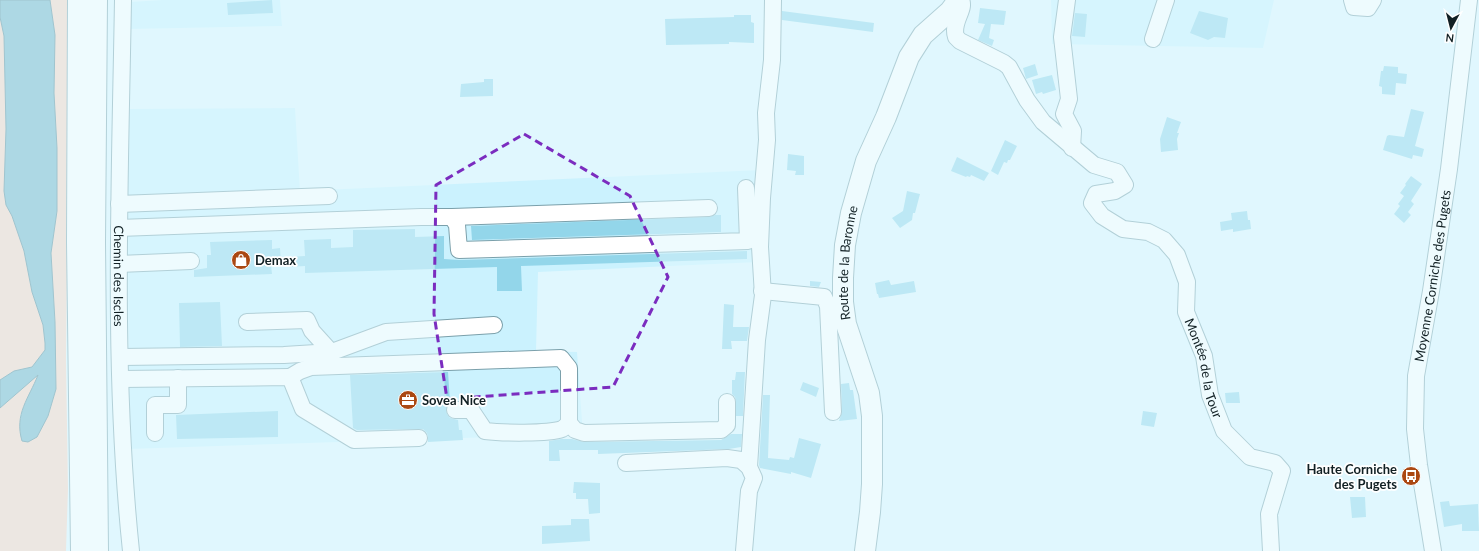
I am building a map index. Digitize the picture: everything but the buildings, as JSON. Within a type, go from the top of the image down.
[{"type":"highway","points":[[79,0],[78,250],[82,551]]},
{"type":"highway","points":[[96,0],[94,242],[97,551]]},
{"type":"main road","name":"Route de la Baronne","points":[[865,551],[872,484],[872,416],[869,393],[846,324],[843,302],[843,278],[851,213],[866,161],[886,117],[908,57],[923,35],[960,0]]},
{"type":"street","name":"Chemin des Iscles","points":[[123,0],[119,264],[124,461],[131,551]]},
{"type":"street","points":[[749,467],[757,340],[762,290],[760,247],[762,198],[767,140],[766,113],[772,60],[774,0]]},
{"type":"street","name":"Montée de la Tour","points":[[960,0],[962,7],[954,26],[956,37],[960,41],[1009,67],[1027,100],[1043,122],[1094,165],[1117,172],[1125,185],[1115,191],[1096,194],[1092,203],[1102,216],[1123,229],[1148,232],[1164,240],[1177,255],[1187,282],[1186,312],[1204,356],[1210,395],[1224,431],[1250,457],[1274,463],[1282,471],[1269,514],[1271,551]]},
{"type":"street","points":[[1067,0],[1062,37],[1069,99],[1064,114],[1073,130],[1072,148]]},
{"type":"street","points":[[1153,39],[1166,0]]},
{"type":"street","points":[[1352,0],[1354,7],[1368,8],[1373,0]]},
{"type":"street","name":"Moyenne Corniche des Pugets","points":[[1433,551],[1415,430],[1416,376],[1449,169],[1469,0]]},
{"type":"street","points":[[452,217],[457,225],[459,250],[748,241],[746,188]]},
{"type":"street","points":[[120,204],[329,196]]},
{"type":"street","points":[[119,228],[709,208]]},
{"type":"street","points":[[119,264],[191,261]]},
{"type":"street","points":[[762,290],[824,297],[828,306],[833,412]]},
{"type":"street","points":[[247,322],[307,320],[312,331],[331,352]]},
{"type":"street","points":[[121,357],[260,356],[331,352],[386,332],[494,325]]},
{"type":"street","points":[[121,378],[290,377],[311,367],[561,358],[569,368],[569,423],[575,430],[584,433],[721,430],[727,425],[727,402]]},
{"type":"street","points":[[290,377],[303,409],[354,440],[419,438]]},
{"type":"street","points":[[155,433],[155,405],[178,405],[178,378]]},
{"type":"street","points":[[455,410],[471,410],[485,431],[491,432],[550,431],[563,428],[569,423]]},
{"type":"street","points":[[626,463],[726,458],[741,460],[749,467],[754,478],[749,491],[744,551]]},
{"type":"highlighted area","points":[[524,134],[630,196],[668,277],[613,387],[447,399],[434,314],[436,185]]},
{"type":"shaded area","points":[[0,0],[50,0],[55,35],[54,93],[57,148],[57,211],[51,253],[55,322],[56,389],[48,416],[37,437],[28,442],[22,441],[20,431],[21,414],[38,375],[0,408],[0,380],[14,371],[32,367],[45,350],[45,343],[43,325],[32,292],[24,251],[12,216],[6,205],[4,191],[6,129],[4,36],[0,17]]},
{"type":"shaded area","points":[[50,0],[70,0],[66,360],[68,489],[66,551],[0,551],[0,408],[39,374],[20,416],[37,437],[48,416],[56,389],[55,322],[51,253],[57,211],[57,148],[54,93],[55,35]]},
{"type":"shaded area","points":[[162,0],[280,0],[282,26],[129,29],[130,2]]},
{"type":"shaded area","points":[[1051,0],[1274,0],[1263,48],[1052,44]]},
{"type":"shaded area","points":[[0,17],[4,36],[6,129],[4,191],[6,205],[12,216],[24,251],[32,292],[43,325],[45,350],[32,367],[14,371],[0,380]]},
{"type":"shaded area","points":[[295,108],[300,191],[760,170],[759,262],[538,272],[536,351],[577,352],[583,434],[129,449],[128,199],[124,109]]},
{"type":"place","name":"Demax","points":[[241,260]]},
{"type":"place","name":"Sovea Nice","points":[[408,400]]},
{"type":"place","name":"Haute Corniche des Pugets","points":[[1411,476]]}]
